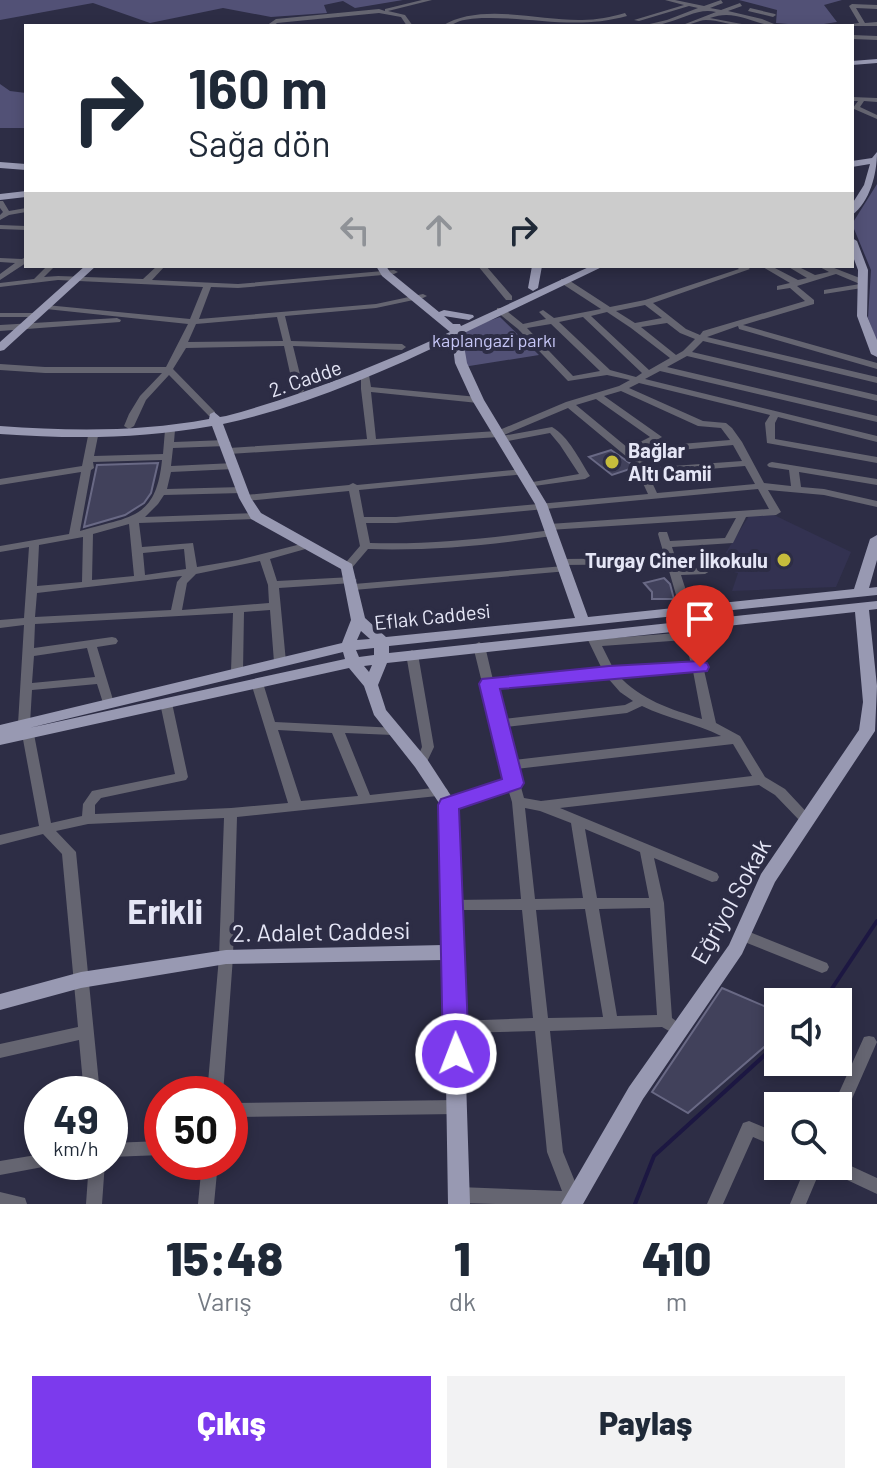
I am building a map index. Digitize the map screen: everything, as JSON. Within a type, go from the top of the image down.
[{"type":"main road","points":[[854,63],[877,61]]},
{"type":"main road","points":[[854,162],[876,158]]},
{"type":"main road","points":[[854,209],[868,185],[876,158]]},
{"type":"main road","points":[[854,162],[865,164],[871,171]]},
{"type":"main road","points":[[0,165],[24,165]]},
{"type":"main road","points":[[0,200],[24,194]]},
{"type":"main road","points":[[855,254],[862,284],[862,316],[877,354]]},
{"type":"main road","points":[[0,348],[89,268]]},
{"type":"main road","points":[[533,288],[537,268]]},
{"type":"main road","name":"2. Cadde","points":[[0,429],[129,426],[214,418],[365,382],[404,352],[451,323],[578,268]]},
{"type":"main road","name":"2. Cadde","points":[[451,323],[500,310],[594,268]]},
{"type":"main road","points":[[388,270],[451,323],[461,363],[478,400],[541,504],[590,633]]},
{"type":"main road","points":[[404,352],[433,349],[459,351]]},
{"type":"main road","name":"2. Cadde","points":[[0,429],[93,436],[170,430],[299,391],[404,352]]},
{"type":"main road","points":[[214,418],[256,516],[351,578],[358,620],[348,646],[353,662],[371,685],[379,711],[446,798],[455,952],[459,1200]]},
{"type":"main road","points":[[870,598],[877,539]]},
{"type":"main road","name":"Eflak Caddesi","points":[[0,740],[108,703],[348,646],[381,641],[590,633],[687,612],[870,598]]},
{"type":"main road","name":"Eflak Caddesi","points":[[0,730],[26,729],[166,703],[353,662],[870,598]]},
{"type":"main road","name":"Eğriyol Sokak","points":[[573,1202],[671,1026],[736,949],[767,879],[867,731],[872,716],[870,598]]},
{"type":"main road","points":[[358,620],[381,641],[382,658],[371,685]]},
{"type":"main road","name":"2. Adalet Caddesi","points":[[0,1002],[81,980],[226,957],[455,952]]},
{"type":"street","points":[[272,24],[276,21],[413,6],[429,0]]},
{"type":"street","points":[[668,0],[768,24]]},
{"type":"street","points":[[658,24],[721,2]]},
{"type":"street","points":[[862,23],[852,6],[877,3]]},
{"type":"street","points":[[652,4],[674,9]]},
{"type":"street","points":[[637,20],[690,5]]},
{"type":"street","points":[[690,24],[738,6],[773,15]]},
{"type":"street","points":[[625,15],[630,8]]},
{"type":"street","points":[[379,11],[403,16],[409,24]]},
{"type":"street","points":[[448,24],[465,17],[514,17],[592,24],[625,15],[647,24]]},
{"type":"street","points":[[708,19],[738,24]]},
{"type":"street","points":[[854,24],[877,24]]},
{"type":"street","points":[[854,31],[877,32]]},
{"type":"street","points":[[854,37],[877,38]]},
{"type":"street","points":[[854,99],[877,100]]},
{"type":"street","points":[[862,100],[856,108],[877,117]]},
{"type":"street","points":[[0,200],[3,216],[24,211]]},
{"type":"street","points":[[0,227],[24,228]]},
{"type":"street","points":[[0,260],[24,260]]},
{"type":"street","points":[[0,279],[24,261]]},
{"type":"street","points":[[36,281],[49,268]]},
{"type":"street","points":[[144,283],[159,268]]},
{"type":"street","points":[[484,268],[509,298]]},
{"type":"street","points":[[521,327],[647,302],[744,268]]},
{"type":"street","points":[[501,436],[569,404],[622,388],[686,353],[714,330],[811,302],[795,284],[768,268]]},
{"type":"street","points":[[795,268],[814,278]]},
{"type":"street","points":[[827,268],[862,284]]},
{"type":"street","points":[[0,279],[76,279],[207,287],[388,270]]},
{"type":"street","points":[[780,288],[836,272]]},
{"type":"street","points":[[564,281],[634,326],[676,359]]},
{"type":"street","points":[[827,292],[862,284]]},
{"type":"street","points":[[129,426],[138,401],[169,370],[184,345],[207,287]]},
{"type":"street","points":[[0,315],[42,311],[193,322],[376,306],[419,298]]},
{"type":"street","points":[[647,302],[668,320],[701,338],[877,380]]},
{"type":"street","points":[[500,310],[521,327],[571,379],[607,372]]},
{"type":"street","points":[[543,312],[607,372],[877,439]]},
{"type":"street","points":[[281,315],[299,391]]},
{"type":"street","points":[[585,315],[648,374]]},
{"type":"street","points":[[0,328],[142,318]]},
{"type":"street","points":[[634,326],[668,320]]},
{"type":"street","points":[[732,346],[746,328],[877,366]]},
{"type":"street","points":[[184,345],[287,343],[404,352]]},
{"type":"street","points":[[686,353],[877,398]]},
{"type":"street","points":[[0,367],[169,370],[214,418]]},
{"type":"street","points":[[659,368],[877,419]]},
{"type":"street","points":[[372,443],[365,382],[443,399],[478,400]]},
{"type":"street","points":[[365,546],[414,548],[465,545],[550,530],[776,512],[737,442],[723,425],[701,424],[622,388]]},
{"type":"street","points":[[596,395],[657,437],[626,453]]},
{"type":"street","points":[[569,404],[637,461],[653,494]]},
{"type":"street","points":[[776,413],[770,423],[770,441],[877,460]]},
{"type":"street","points":[[134,520],[154,508],[161,492],[170,430]]},
{"type":"street","points":[[161,492],[244,494],[585,476],[552,430],[372,443],[227,447],[168,445]]},
{"type":"street","points":[[74,536],[93,436]]},
{"type":"street","points":[[637,461],[668,448],[737,442]]},
{"type":"street","points":[[668,448],[677,468]]},
{"type":"street","points":[[644,471],[748,463]]},
{"type":"street","points":[[0,482],[89,464],[234,466]]},
{"type":"street","points":[[772,465],[877,482]]},
{"type":"street","points":[[794,468],[796,488]]},
{"type":"street","points":[[351,578],[365,546],[353,486]]},
{"type":"street","points":[[361,520],[396,520],[541,504],[762,486],[796,488],[877,504]]},
{"type":"street","points":[[687,612],[665,539],[729,541],[743,513]]},
{"type":"street","points":[[0,549],[74,536],[134,520],[256,516]]},
{"type":"street","points":[[134,520],[140,578]]},
{"type":"street","points":[[87,584],[88,532]]},
{"type":"street","points":[[34,544],[26,729],[46,829],[69,852],[90,1076]]},
{"type":"street","points":[[137,551],[189,545],[192,572]]},
{"type":"street","points":[[32,590],[192,572],[265,559],[305,546]]},
{"type":"street","points":[[265,559],[273,585],[280,662]]},
{"type":"street","points":[[273,585],[563,566],[672,567],[705,571]]},
{"type":"street","points":[[176,611],[182,582],[192,572]]},
{"type":"street","points":[[0,624],[274,606]]},
{"type":"street","points":[[237,671],[239,610]]},
{"type":"street","points":[[710,725],[702,695],[700,667],[690,636],[590,633],[609,672],[628,696],[710,725],[736,739],[761,780],[780,792],[806,819]]},
{"type":"street","points":[[28,653],[112,641]]},
{"type":"street","points":[[91,644],[108,703]]},
{"type":"street","points":[[459,1200],[573,1202],[555,1152],[518,802],[479,646]]},
{"type":"street","points":[[412,654],[428,747],[421,763]]},
{"type":"street","points":[[489,684],[700,667]]},
{"type":"street","points":[[26,687],[101,680]]},
{"type":"street","points":[[257,683],[296,807]]},
{"type":"street","points":[[499,724],[627,709],[641,702]]},
{"type":"street","points":[[88,819],[89,804],[97,794],[182,777],[166,703]]},
{"type":"street","points":[[271,726],[393,731]]},
{"type":"street","points":[[337,729],[366,800]]},
{"type":"street","points":[[509,765],[736,739]]},
{"type":"street","points":[[541,806],[761,780]]},
{"type":"street","points":[[0,840],[88,819],[231,813],[366,800],[446,798],[513,783]]},
{"type":"street","points":[[518,802],[541,806],[712,877]]},
{"type":"street","points":[[216,1076],[226,957],[231,813]]},
{"type":"street","points":[[577,821],[611,1022]]},
{"type":"street","points":[[456,1027],[611,1022],[671,1026],[657,903],[646,851]]},
{"type":"street","points":[[453,905],[657,903]]},
{"type":"street","points":[[742,935],[822,967]]},
{"type":"street","points":[[0,1051],[86,1032]]},
{"type":"street","points":[[847,1092],[869,1042]]},
{"type":"street","points":[[248,1110],[457,1107]]},
{"type":"street","points":[[715,1204],[749,1128],[764,1135]]},
{"type":"street","points":[[0,1168],[24,1164]]},
{"type":"street","points":[[852,1174],[877,1186]]},
{"type":"street","points":[[94,1204],[96,1180]]},
{"type":"street","points":[[206,1204],[208,1180]]},
{"type":"street","points":[[798,1204],[808,1180]]},
{"type":"street","points":[[0,1200],[19,1204]]},
{"type":"shaded area","name":"Turgay Ciner İlkokulu","points":[[774,515],[851,552],[836,587],[732,591],[738,573],[716,568],[749,516]]},
{"type":"green space","points":[[0,0],[403,0],[355,8],[343,1],[324,5],[327,13],[271,17],[223,8],[150,23],[93,3],[0,20]]},
{"type":"green space","points":[[739,0],[842,0],[824,5],[837,22],[824,24],[776,23],[777,10]]},
{"type":"green space","points":[[0,84],[10,91],[24,93],[24,128],[0,128]]},
{"type":"green space","points":[[877,184],[877,342],[868,318],[871,270],[854,229],[854,221]]},
{"type":"green space","name":"kaplangazi parkı","points":[[500,317],[539,355],[463,367],[457,332]]},
{"type":"building","name":"Bağlar Altı Camii","points":[[611,450],[633,468],[612,475],[589,457]]},
{"type":"building","points":[[158,463],[151,493],[144,503],[125,515],[84,527],[97,465]]},
{"type":"building","points":[[664,578],[670,584],[674,599],[652,599],[652,592],[644,583]]},
{"type":"building","points":[[722,988],[764,1006],[764,1047],[688,1113],[652,1092]]},
{"type":"waterway","points":[[832,988],[877,921]]},
{"type":"waterway","points":[[635,1204],[654,1156],[764,1056]]},
{"type":"place","name":"Bağlar Altı Camii","points":[[612,462]]},
{"type":"place","name":"Turgay Ciner İlkokulu","points":[[784,560]]},
{"type":"district","name":"Erikli","points":[[165,910]]},
{"type":"route","points":[[456,1054],[449,805],[513,783],[489,684],[700,667]]}]
